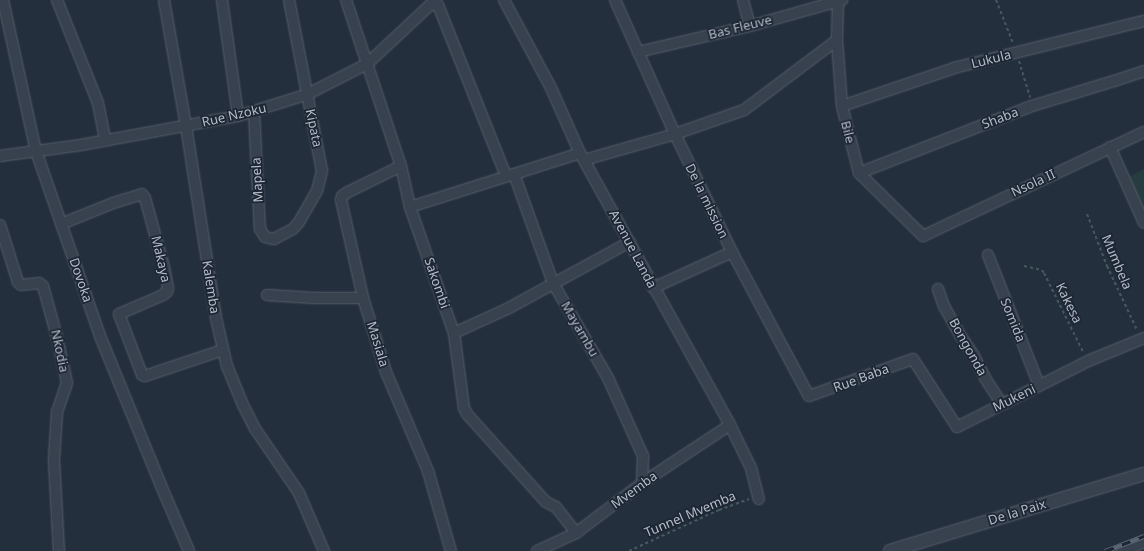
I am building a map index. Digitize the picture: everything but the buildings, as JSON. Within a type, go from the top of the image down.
[{"type":"street","name":"Dovoka","points":[[4,0],[36,150],[100,336],[164,495],[189,551]]},
{"type":"street","points":[[57,0],[98,103],[105,139]]},
{"type":"street","name":"Kalemba","points":[[164,0],[186,126],[216,318],[227,366],[243,405],[256,430],[295,486],[324,551]]},
{"type":"street","points":[[222,0],[238,116]]},
{"type":"street","name":"Kipata","points":[[274,239],[293,229],[299,222],[317,191],[322,171],[289,0]]},
{"type":"street","name":"Sakombi","points":[[346,0],[401,166],[410,207],[454,333],[464,408],[467,414],[546,502],[556,507],[576,533]]},
{"type":"street","name":"Avenue Landa","points":[[504,0],[551,88],[582,156],[630,242],[653,288],[730,425],[751,468],[758,496]]},
{"type":"street","name":"De la mission","points":[[616,0],[675,134],[732,252],[809,396]]},
{"type":"street","points":[[743,0],[750,26]]},
{"type":"street","name":"Bas Fleuve","points":[[638,52],[750,26],[839,0]]},
{"type":"street","name":"Bile","points":[[839,0],[837,40],[842,106],[859,173]]},
{"type":"street","name":"Rue Nzoku","points":[[0,156],[81,145],[105,139],[238,116],[308,94],[367,64],[431,4]]},
{"type":"street","name":"Mayambu","points":[[431,4],[510,175],[553,283],[608,378],[643,456],[642,483]]},
{"type":"street","name":"Lukula","points":[[842,106],[954,68],[1144,21]]},
{"type":"street","points":[[410,207],[510,175],[675,134],[744,110],[837,40]]},
{"type":"street","name":"Shaba","points":[[859,173],[1032,106],[1114,82],[1144,71]]},
{"type":"street","name":"Mapela","points":[[254,112],[260,229],[265,237],[274,239]]},
{"type":"street","name":"Nsola II","points":[[859,173],[923,236],[1144,132]]},
{"type":"street","points":[[1110,147],[1144,223]]},
{"type":"street","name":"Masiala","points":[[401,166],[348,192],[342,196],[341,200],[363,298],[386,372],[428,471],[451,551]]},
{"type":"street","name":"Makaya","points":[[61,224],[138,194],[142,194],[145,198],[164,267],[167,292],[119,314],[142,374],[145,376],[223,350]]},
{"type":"street","name":"Nkodia","points":[[0,225],[18,282],[21,286],[39,283],[43,286],[57,337],[67,383],[57,412],[54,460],[60,551]]},
{"type":"street","points":[[454,333],[507,309],[630,242]]},
{"type":"street","points":[[653,288],[732,252]]},
{"type":"street","name":"Somida","points":[[988,255],[1039,385]]},
{"type":"street","name":"Bongonda","points":[[938,289],[944,306],[960,335],[1002,404]]},
{"type":"street","points":[[267,295],[314,298],[363,298]]},
{"type":"street","name":"Mukeni","points":[[913,359],[957,427],[1039,385],[1143,338]]},
{"type":"street","name":"Rue Baba","points":[[809,396],[913,359]]},
{"type":"street","name":"Mvemba","points":[[537,551],[576,533],[642,483],[730,425]]},
{"type":"street","name":"De la Paix","points":[[890,551],[1144,474]]},
{"type":"street","points":[[1122,551],[1144,542]]},
{"type":"path","name":"Mumbela","points":[[1087,214],[1107,266],[1143,338]]},
{"type":"path","name":"Kakesa","points":[[1024,266],[1042,270],[1088,362]]},
{"type":"path","name":"Tunnel Mvemba","points":[[629,551],[706,516],[758,496]]},
{"type":"green space","points":[[1144,169],[1144,220],[1125,179]]},
{"type":"railway","points":[[1105,551],[1144,536]]}]
